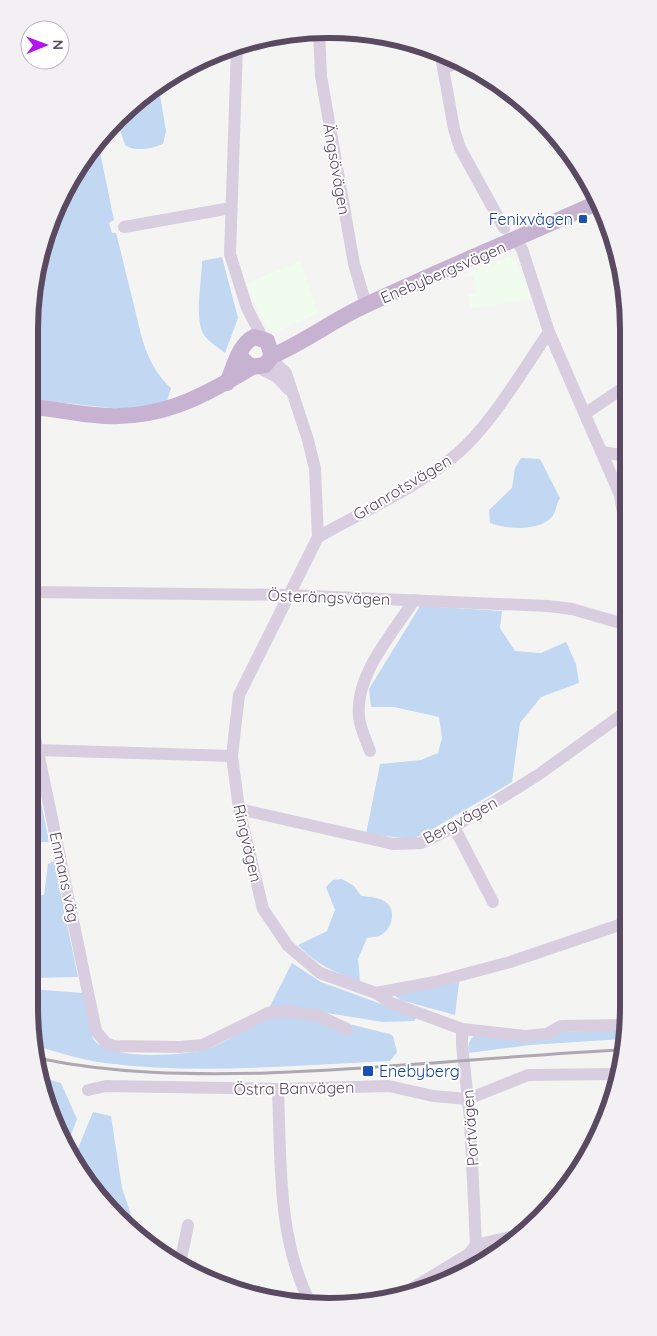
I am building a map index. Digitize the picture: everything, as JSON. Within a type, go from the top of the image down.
[{"type":"main road","name":"Enebybergsvägen","points":[[38,408],[94,416],[146,414],[174,408],[201,397],[228,382],[259,353],[292,339],[316,332],[366,305],[592,205]]},
{"type":"street","name":"Ängsövägen","points":[[319,38],[321,76],[354,264],[366,305]]},
{"type":"street","points":[[236,53],[230,254],[259,353]]},
{"type":"street","points":[[442,61],[454,129],[460,148],[504,228]]},
{"type":"street","points":[[443,68],[451,65]]},
{"type":"street","points":[[124,227],[231,208]]},
{"type":"street","points":[[516,240],[522,250],[549,332],[603,452],[620,495]]},
{"type":"street","name":"Granrotsvägen","points":[[318,537],[424,478],[453,458],[475,435],[497,407],[549,332]]},
{"type":"street","name":"Ringvägen","points":[[259,353],[290,391],[308,440],[315,470],[318,537],[239,695],[232,756],[239,809],[263,909],[288,946],[320,973],[376,993]]},
{"type":"street","points":[[586,413],[620,390]]},
{"type":"street","points":[[603,452],[620,455]]},
{"type":"street","name":"Österängsvägen","points":[[38,592],[288,595],[548,606],[572,610],[620,623]]},
{"type":"street","points":[[370,751],[359,719],[360,694],[369,670],[414,600]]},
{"type":"street","name":"Bergvägen","points":[[239,809],[393,844],[421,843],[454,827],[538,775],[620,716]]},
{"type":"street","points":[[38,750],[232,756]]},
{"type":"street","name":"Enmans väg","points":[[38,750],[96,1031],[106,1043],[114,1046],[180,1047],[204,1044],[268,1013],[283,1011],[317,1015],[347,1029]]},
{"type":"street","points":[[454,827],[493,902]]},
{"type":"street","points":[[376,993],[435,982],[518,959],[620,925]]},
{"type":"street","points":[[376,993],[391,1003],[462,1029],[525,1036],[547,1034],[561,1026],[619,1025]]},
{"type":"street","name":"Portvägen","points":[[462,1029],[476,1245]]},
{"type":"street","name":"Östra Banvägen","points":[[88,1090],[106,1086],[278,1089],[389,1086],[433,1096],[468,1099],[528,1075],[612,1074]]},
{"type":"street","points":[[278,1089],[282,1203],[297,1271],[308,1298]]},
{"type":"street","points":[[181,1259],[188,1225]]},
{"type":"street","points":[[420,1284],[469,1254],[476,1245],[506,1238]]},
{"type":"street","points":[[476,1245],[482,1254]]},
{"type":"shaded area","points":[[157,94],[160,95],[166,131],[163,144],[143,149],[125,145],[119,127],[151,98]]},
{"type":"shaded area","points":[[97,152],[100,152],[114,220],[109,223],[112,233],[116,233],[145,348],[155,369],[171,388],[167,401],[138,408],[110,408],[38,400],[38,309],[47,253],[60,217],[76,183]]},
{"type":"shaded area","points":[[222,257],[238,318],[225,353],[204,335],[199,319],[202,261]]},
{"type":"shaded area","points":[[509,257],[516,262],[531,299],[471,308],[468,295],[477,293],[473,276],[464,277],[463,275]]},
{"type":"shaded area","points":[[300,261],[318,313],[273,333],[264,320],[246,284]]},
{"type":"shaded area","points":[[521,458],[540,459],[560,498],[553,515],[546,522],[531,527],[513,528],[490,523],[489,510],[512,488],[515,468]]},
{"type":"shaded area","points":[[420,606],[502,611],[500,628],[515,651],[541,653],[566,642],[576,664],[579,683],[541,697],[520,723],[512,782],[426,833],[412,839],[366,834],[380,764],[421,760],[438,753],[442,738],[439,717],[394,707],[371,707],[369,689]]},
{"type":"shaded area","points":[[38,787],[49,842],[40,842],[38,837]]},
{"type":"shaded area","points":[[54,861],[78,977],[38,978],[38,895],[44,895],[48,864]]},
{"type":"shaded area","points":[[342,879],[354,886],[361,896],[384,901],[392,912],[387,930],[379,936],[367,938],[358,959],[360,981],[326,967],[312,958],[298,945],[327,931],[335,910],[326,887],[333,880]]},
{"type":"shaded area","points":[[292,963],[321,982],[417,1017],[414,1021],[383,1022],[302,1009],[269,1008]]},
{"type":"shaded area","points":[[459,982],[455,1015],[400,1000],[393,994]]},
{"type":"shaded area","points":[[38,990],[83,993],[93,1039],[102,1046],[114,1051],[130,1054],[165,1055],[207,1049],[216,1046],[258,1022],[277,1017],[291,1016],[334,1021],[390,1034],[393,1036],[397,1052],[390,1061],[212,1069],[140,1067],[79,1058],[40,1047],[38,1027]]},
{"type":"shaded area","points":[[619,1030],[618,1039],[530,1045],[469,1053],[468,1047],[476,1034]]},
{"type":"shaded area","points":[[46,1079],[61,1083],[77,1119],[70,1139],[53,1101]]},
{"type":"shaded area","points":[[93,1112],[111,1116],[122,1188],[134,1223],[98,1185],[76,1153]]},
{"type":"railway","points":[[42,1059],[123,1070],[238,1074],[355,1069],[616,1050]]},
{"type":"place","name":"Fenixvägen","points":[[583,219]]},
{"type":"place","name":"Enebyberg","points":[[368,1071]]}]
